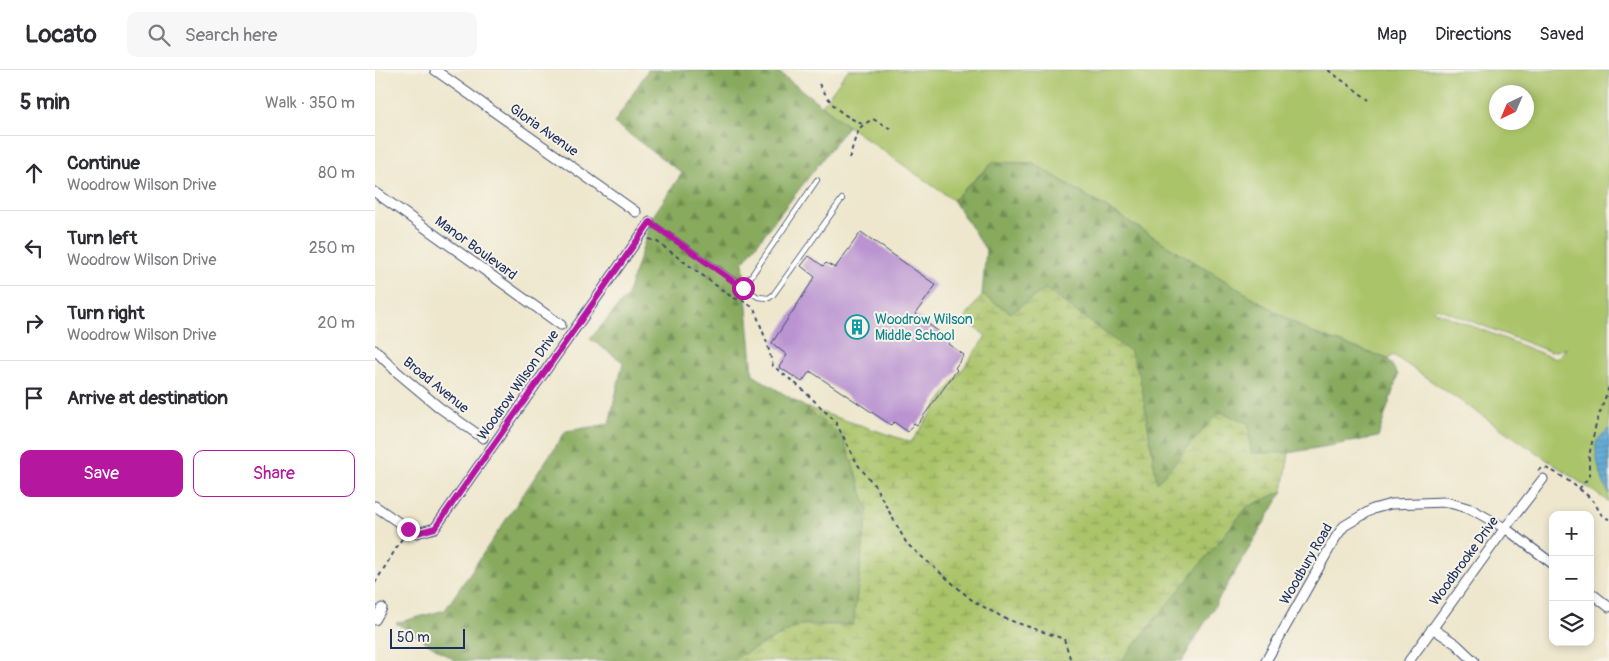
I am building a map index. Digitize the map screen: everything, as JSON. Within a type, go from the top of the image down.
[{"type":"street","name":"Gloria Avenue","points":[[435,70],[636,212]]},
{"type":"street","name":"Manor Boulevard","points":[[375,192],[561,325]]},
{"type":"street","name":"Woodrow Wilson Drive","points":[[408,529],[417,533],[435,528],[650,222]]},
{"type":"street","name":"Broad Avenue","points":[[375,350],[397,372],[440,408],[483,438]]},
{"type":"street","name":"Woodbrooke Drive","points":[[1409,661],[1505,528],[1543,479]]},
{"type":"street","name":"Woodbury Road","points":[[1266,661],[1336,537],[1344,526],[1373,509],[1391,504],[1446,502],[1471,509],[1505,528],[1549,561]]},
{"type":"street","points":[[375,506],[408,529]]},
{"type":"street","points":[[1594,595],[1609,606]]},
{"type":"street","points":[[375,620],[381,608]]},
{"type":"street","points":[[1432,628],[1456,644],[1474,661]]},
{"type":"lane","points":[[743,288],[817,180]]},
{"type":"lane","name":"Woodrow Wilson Drive","points":[[650,222],[757,297],[769,298],[773,296],[842,199]]},
{"type":"path","points":[[1328,70],[1369,100]]},
{"type":"path","points":[[819,84],[834,107],[864,125]]},
{"type":"path","points":[[849,158],[862,126],[873,119],[891,129]]},
{"type":"path","points":[[643,233],[733,298],[742,300],[754,308],[773,366],[800,387],[835,421],[859,465],[875,486],[907,544],[973,601],[1006,619],[1064,639],[1071,661]]},
{"type":"path","points":[[1579,489],[1589,478],[1589,456],[1596,424],[1609,387]]},
{"type":"path","points":[[1603,404],[1609,406]]},
{"type":"path","points":[[1543,479],[1536,472],[1543,468],[1561,476],[1595,503],[1603,517],[1609,519]]},
{"type":"path","points":[[375,583],[408,529]]},
{"type":"green space","points":[[648,70],[776,70],[848,126],[743,262],[753,375],[805,407],[844,438],[868,509],[853,625],[800,625],[730,661],[691,659],[689,661],[456,661],[396,623],[445,610],[566,431],[609,424],[623,362],[590,339],[627,296],[653,216],[682,173],[614,123]]},
{"type":"green space","points":[[848,70],[1609,70],[1609,502],[1393,355],[1388,359],[1309,332],[1033,163],[993,162],[953,200],[848,126],[822,105]],"holes":[[[1437,308],[1551,352],[1567,348],[1556,359],[1434,311]]]},
{"type":"green space","points":[[994,162],[1033,163],[1309,332],[1388,359],[1398,375],[1378,437],[1289,453],[1251,453],[1157,484],[1140,377],[1011,313],[982,295],[986,250],[953,200]]},
{"type":"green space","points":[[1045,289],[1131,352],[1140,377],[1157,483],[1219,412],[1248,423],[1251,453],[1289,453],[1283,491],[1247,507],[1121,661],[730,661],[800,625],[853,625],[868,509],[844,439],[805,407],[911,442],[986,336],[964,319],[982,295],[1011,313]]},
{"type":"green space","points":[[1283,491],[1182,661],[1121,661],[1247,507]]},
{"type":"water","points":[[1609,429],[1609,494],[1599,470],[1596,444]]},
{"type":"building","name":"Woodrow Wilson Middle School","points":[[861,232],[936,285],[915,314],[950,340],[948,344],[964,355],[955,368],[957,370],[917,425],[914,423],[908,432],[894,422],[891,425],[810,371],[802,382],[779,367],[787,355],[772,343],[815,277],[801,266],[809,256],[823,266],[826,263],[835,268]]},
{"type":"place","name":"Woodrow Wilson Middle School","points":[[857,327]]},
{"type":"route","points":[[408,529],[417,533],[435,528],[650,222],[743,288]]}]
